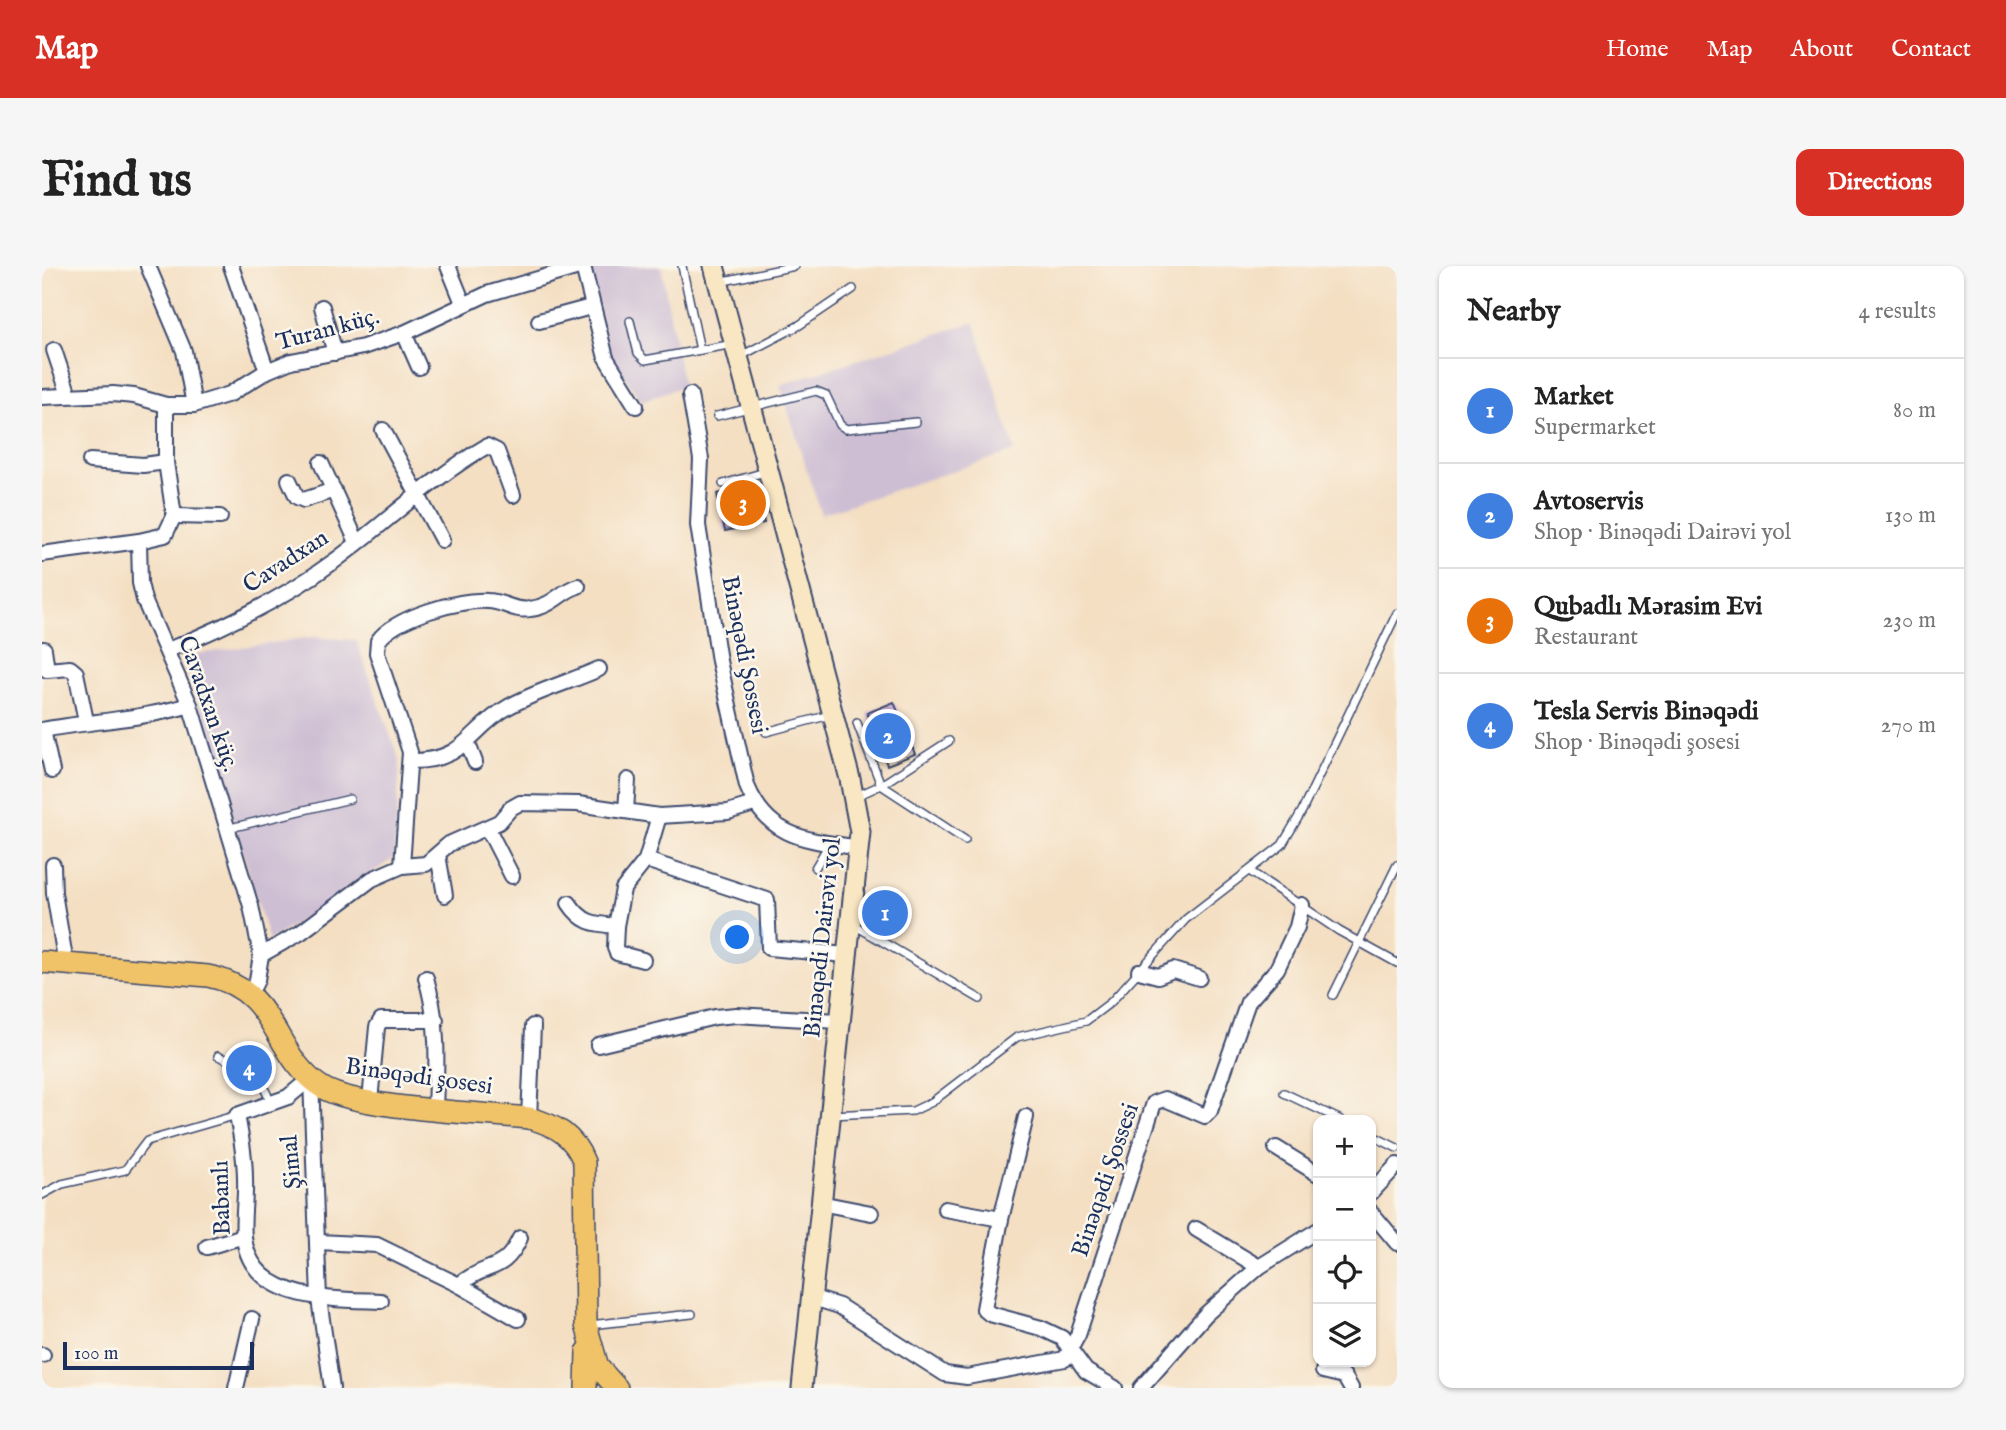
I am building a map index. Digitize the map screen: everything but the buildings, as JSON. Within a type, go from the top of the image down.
[{"type":"main road","name":"Binəqədi Dairəvi yol","points":[[716,274],[833,715],[853,797],[860,848],[838,1021],[802,1388]]},
{"type":"main road","name":"Binəqədi şosesi","points":[[42,961],[208,976],[227,981],[250,994],[311,1078],[338,1094],[370,1101],[529,1118],[554,1126],[569,1136],[578,1146],[584,1162],[586,1325],[597,1367],[617,1388]]},
{"type":"main road","points":[[586,1325],[586,1388]]},
{"type":"street","points":[[148,266],[184,351],[194,405]]},
{"type":"street","points":[[231,266],[267,371]]},
{"type":"street","points":[[449,266],[463,303]]},
{"type":"street","points":[[582,266],[606,358],[636,406]]},
{"type":"street","name":"Turan küç.","points":[[42,397],[134,396],[166,405],[194,405],[230,394],[267,371],[291,361],[363,347],[404,333],[463,303],[507,286],[582,266]]},
{"type":"street","points":[[322,307],[335,353]]},
{"type":"street","points":[[539,321],[591,307]]},
{"type":"street","points":[[404,333],[419,367]]},
{"type":"street","points":[[54,350],[69,395]]},
{"type":"street","name":"Binəqədi Şossesi","points":[[690,395],[701,459],[698,524],[719,661],[754,804]]},
{"type":"street","points":[[42,554],[165,535],[174,516],[166,461],[166,405]]},
{"type":"street","points":[[383,430],[442,540]]},
{"type":"street","name":"Cavadxan","points":[[167,650],[225,627],[323,569],[418,493],[487,446],[497,451],[513,495]]},
{"type":"street","points":[[90,461],[143,465],[166,461]]},
{"type":"street","points":[[321,463],[357,542]]},
{"type":"street","points":[[289,480],[297,498],[304,500],[334,491]]},
{"type":"street","points":[[174,516],[220,517]]},
{"type":"street","name":"Cavadxan küç.","points":[[139,541],[140,583],[190,705],[251,906],[261,955],[257,980],[250,994]]},
{"type":"street","points":[[402,866],[411,761],[377,653],[381,637],[415,614],[483,601],[520,610],[533,609],[555,603],[570,588],[578,586]]},
{"type":"street","points":[[44,649],[47,670],[70,668],[76,673],[86,721]]},
{"type":"street","points":[[411,761],[440,758],[468,744],[507,708],[599,669]]},
{"type":"street","points":[[52,771],[43,730],[86,721],[167,712],[190,705]]},
{"type":"street","points":[[468,744],[475,762]]},
{"type":"street","points":[[626,811],[628,780]]},
{"type":"street","points":[[261,955],[300,933],[372,879],[402,866],[426,864],[449,844],[488,829],[499,822],[511,808],[530,801],[659,816],[728,812],[754,804],[788,835],[860,848]]},
{"type":"street","points":[[643,960],[617,953],[616,926],[623,889],[646,860],[659,816]]},
{"type":"street","points":[[488,829],[512,876]]},
{"type":"street","points":[[438,855],[445,895]]},
{"type":"street","points":[[646,860],[766,900],[769,948],[846,955]]},
{"type":"street","points":[[53,865],[54,892],[66,964]]},
{"type":"street","points":[[569,903],[578,917],[587,923],[616,926]]},
{"type":"street","name":"Binəqədi Şossesi","points":[[1073,1349],[1154,1103],[1165,1099],[1197,1115],[1205,1116],[1210,1111],[1248,1002],[1277,969],[1297,927],[1302,905]]},
{"type":"street","points":[[1139,971],[1158,976],[1172,970],[1199,978]]},
{"type":"street","points":[[426,978],[438,1042],[435,1108]]},
{"type":"street","points":[[598,1045],[715,1017],[736,1015],[838,1021]]},
{"type":"street","points":[[370,1101],[377,1027],[381,1020],[436,1020]]},
{"type":"street","points":[[529,1118],[533,1026]]},
{"type":"street","points":[[236,1115],[271,1105],[299,1090],[311,1078]]},
{"type":"street","name":"Şimal","points":[[311,1078],[319,1299],[332,1388]]},
{"type":"street","name":"Babanlı","points":[[236,1115],[245,1160],[244,1236],[248,1257],[258,1272],[302,1295],[319,1299],[381,1301]]},
{"type":"street","points":[[1026,1117],[1000,1219],[984,1309],[990,1314],[1053,1332],[1073,1349],[1086,1371],[1115,1388]]},
{"type":"street","points":[[1276,1148],[1313,1171]]},
{"type":"street","points":[[1376,1188],[1397,1165]]},
{"type":"street","points":[[820,1203],[871,1213]]},
{"type":"street","points":[[945,1209],[1000,1219]]},
{"type":"street","points":[[1376,1218],[1397,1243]]},
{"type":"street","points":[[1196,1229],[1259,1267]]},
{"type":"street","points":[[1149,1386],[1206,1314],[1259,1267],[1313,1233]]},
{"type":"street","points":[[207,1247],[244,1236]]},
{"type":"street","points":[[459,1285],[482,1269],[502,1266],[512,1256],[520,1238]]},
{"type":"street","points":[[318,1242],[377,1245],[459,1285],[518,1319]]},
{"type":"street","points":[[810,1297],[839,1306],[944,1374],[967,1377],[1059,1361],[1073,1349]]},
{"type":"street","points":[[236,1388],[252,1319]]},
{"type":"street","points":[[1323,1371],[1344,1376],[1351,1388]]},
{"type":"lane","points":[[682,266],[700,350]]},
{"type":"lane","points":[[716,274],[795,266]]},
{"type":"lane","points":[[630,321],[640,358],[700,350],[737,350],[798,326],[853,289]]},
{"type":"lane","points":[[717,416],[816,391],[826,395],[840,425],[846,429],[916,422]]},
{"type":"lane","points":[[723,484],[769,470]]},
{"type":"lane","points":[[830,1115],[892,1114],[923,1107],[1017,1037],[1086,1021],[1111,1002],[1186,919],[1251,872],[1282,845],[1295,825],[1397,613]]},
{"type":"lane","points":[[766,732],[833,715]]},
{"type":"lane","points":[[858,723],[881,785],[965,839]]},
{"type":"lane","points":[[853,797],[881,785],[949,741]]},
{"type":"lane","points":[[226,829],[350,799]]},
{"type":"lane","points":[[814,868],[829,843]]},
{"type":"lane","points":[[1333,995],[1397,865]]},
{"type":"lane","points":[[1251,872],[1358,942],[1397,962]]},
{"type":"lane","points":[[850,923],[980,999]]},
{"type":"lane","points":[[218,1056],[257,1074],[263,1082],[271,1105]]},
{"type":"lane","points":[[1284,1093],[1330,1115]]},
{"type":"lane","points":[[42,1195],[62,1184],[125,1170],[147,1141],[236,1115]]},
{"type":"lane","points":[[1376,1138],[1397,1148]]},
{"type":"lane","points":[[586,1325],[692,1314]]},
{"type":"shaded area","points":[[607,266],[661,266],[683,386],[641,401],[610,356],[590,270]]},
{"type":"shaded area","points":[[974,322],[1015,451],[821,514],[780,385]]},
{"type":"shaded area","points":[[313,637],[356,640],[400,762],[394,858],[269,941],[184,656]]},
{"type":"place","name":"Qubadlı Mərasim Evi","points":[[743,503]]},
{"type":"place","name":"Avtoservis","points":[[888,736]]},
{"type":"place","name":"Market","points":[[885,913]]},
{"type":"place","name":"Tesla Servis Binəqədi","points":[[249,1068]]}]
